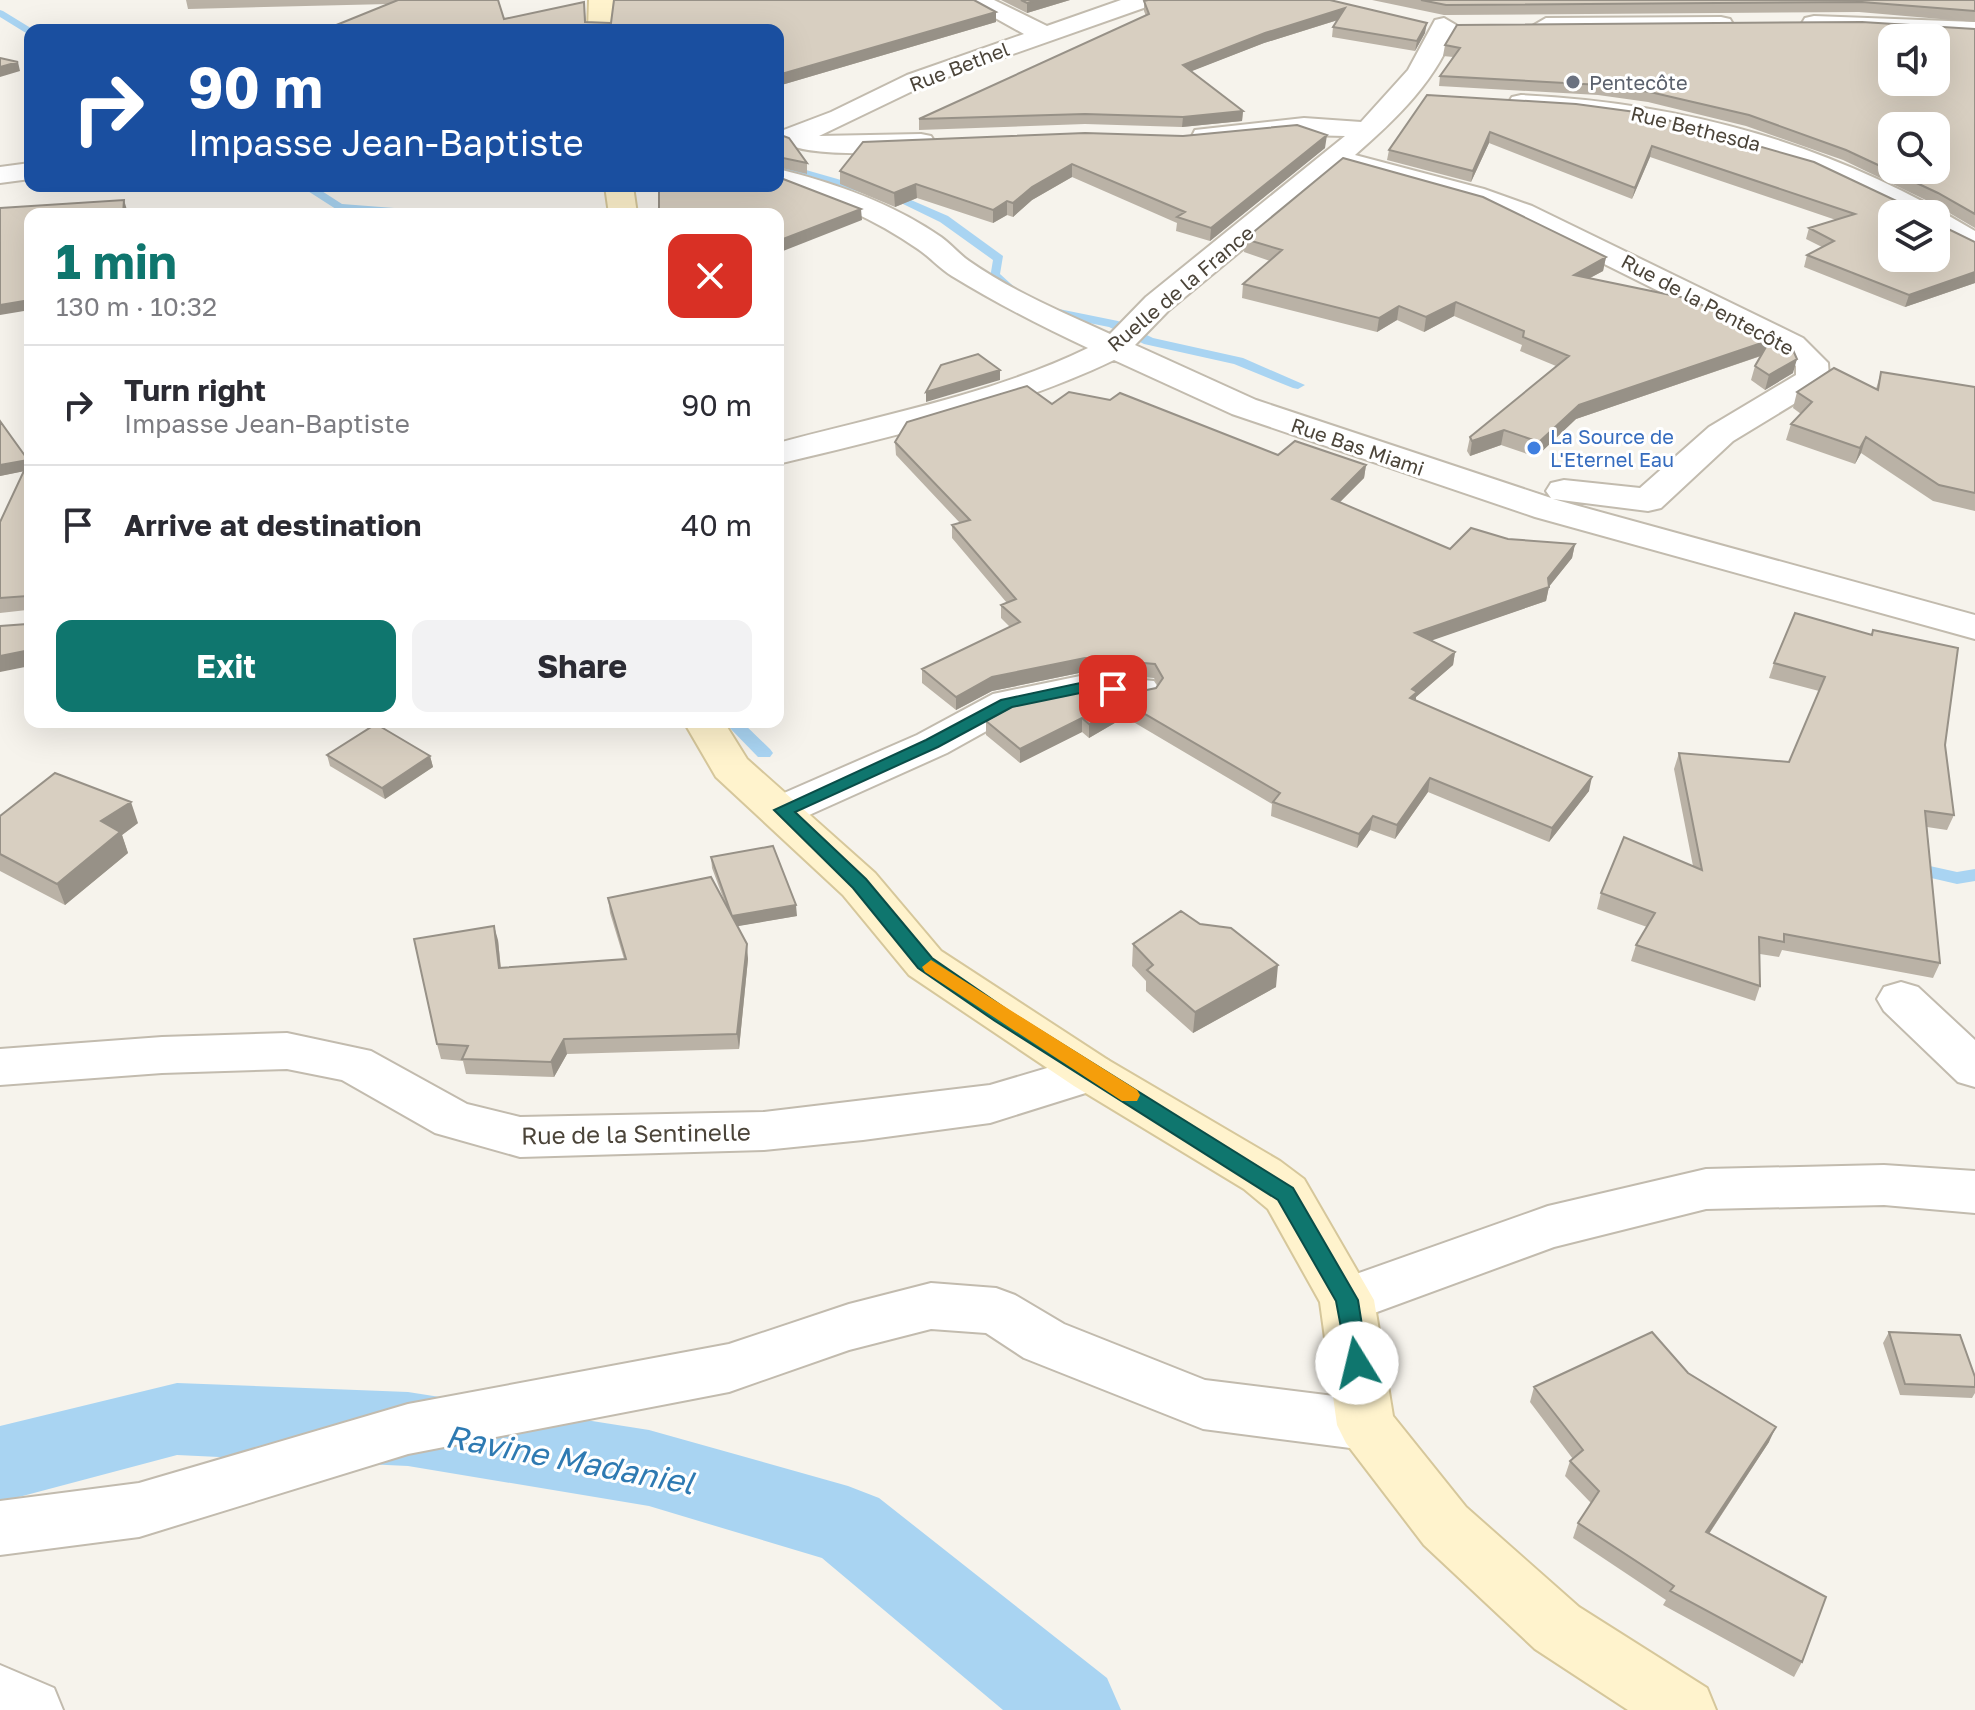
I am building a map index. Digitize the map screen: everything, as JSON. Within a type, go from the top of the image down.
[{"type":"street","points":[[600,24],[601,0]]},
{"type":"street","points":[[975,0],[1046,35]]},
{"type":"street","name":"Rue Bethel","points":[[785,140],[840,118],[916,80],[1144,0]]},
{"type":"street","points":[[1794,23],[1855,11],[1975,29]]},
{"type":"street","points":[[1524,25],[1748,24]]},
{"type":"street","name":"Ruelle de la France","points":[[784,452],[1056,376],[1114,348],[1157,304],[1365,131],[1416,95],[1444,25]]},
{"type":"street","name":"Rue Bethesda","points":[[1500,102],[1599,106],[1680,122],[1795,153],[1903,200]]},
{"type":"street","points":[[1182,138],[1330,124],[1365,131]]},
{"type":"street","points":[[785,140],[855,145],[953,140]]},
{"type":"street","name":"Rue de la Pentecôte","points":[[1334,158],[1474,195],[1522,212],[1792,345],[1812,363],[1813,378],[1788,397],[1734,425],[1697,451],[1648,500],[1561,491],[1548,509]]},
{"type":"street","points":[[0,175],[24,172]]},
{"type":"street","name":"Rue Bas Miami","points":[[784,178],[822,188],[864,206],[930,243],[958,267],[1033,311],[1244,407],[1548,509],[1975,627]]},
{"type":"street","points":[[1950,229],[1975,244]]},
{"type":"street","points":[[783,810],[932,744],[1007,703],[1085,687],[1140,690]]},
{"type":"street","points":[[708,728],[731,768],[783,810],[859,884],[925,963],[1091,1073],[1286,1194],[1347,1300],[1366,1425],[1445,1526],[1557,1628],[1684,1710]]},
{"type":"street","points":[[1901,999],[1975,1069]]},
{"type":"street","name":"Rue de la Sentinelle","points":[[0,1067],[162,1055],[287,1051],[354,1064],[453,1119],[520,1137],[764,1131],[863,1121],[990,1104],[1091,1073]]},
{"type":"street","points":[[1347,1300],[1548,1227],[1706,1189],[1884,1185],[1955,1188],[1975,1192]]},
{"type":"street","points":[[0,1528],[139,1510],[408,1429],[729,1368],[849,1327],[931,1306],[996,1311],[1044,1341],[1203,1404],[1366,1425]]},
{"type":"street","points":[[0,1696],[31,1710]]},
{"type":"building","points":[[398,0],[498,0],[504,19],[584,2],[585,22],[611,23],[614,0],[974,0],[996,12],[784,73],[784,24],[339,24]]},
{"type":"building","points":[[1330,0],[1427,23],[1417,41],[1333,27],[1345,8],[1265,33],[1183,65],[1243,111],[1183,117],[1085,114],[919,119],[1149,14],[1144,1]]},
{"type":"building","points":[[1421,0],[1975,0],[1975,11],[1862,2],[1446,5]]},
{"type":"building","points":[[1862,22],[1894,24],[1878,24],[1878,96],[1950,96],[1950,27],[1975,29],[1975,214],[1919,184],[1950,184],[1950,112],[1878,112],[1878,165],[1749,115],[1650,92],[1601,85],[1440,76],[1460,48],[1445,45],[1457,25]]},
{"type":"building","points":[[0,58],[18,62],[0,67]]},
{"type":"building","points":[[1427,95],[1576,104],[1643,113],[1814,162],[1894,200],[1878,200],[1878,272],[1950,272],[1950,230],[1975,242],[1975,272],[1909,295],[1807,255],[1834,241],[1809,228],[1855,214],[1652,146],[1635,188],[1490,132],[1473,171],[1389,150]]},
{"type":"building","points":[[1297,125],[1327,135],[1211,228],[1177,217],[1185,212],[1072,164],[1032,187],[1013,203],[1007,201],[993,210],[916,184],[894,193],[840,171],[863,142],[1085,133],[1183,136]]},
{"type":"building","points":[[784,136],[789,138],[807,163],[784,158]]},
{"type":"building","points":[[1343,158],[1483,197],[1606,257],[1574,275],[1690,299],[1793,350],[1797,359],[1769,375],[1755,366],[1770,340],[1579,405],[1539,442],[1504,430],[1472,441],[1470,437],[1569,356],[1523,337],[1524,331],[1456,302],[1426,317],[1399,306],[1379,318],[1243,284],[1282,250],[1245,239]]},
{"type":"building","points":[[784,179],[861,209],[784,239],[784,208],[659,208],[659,192],[784,192]]},
{"type":"building","points":[[124,200],[123,208],[24,208],[24,301],[0,305],[0,208]]},
{"type":"building","points":[[978,354],[1000,370],[926,392],[941,365]]},
{"type":"building","points":[[1834,368],[1878,390],[1881,372],[1975,387],[1975,493],[1939,485],[1866,437],[1860,448],[1791,424],[1812,402],[1797,392]]},
{"type":"building","points":[[1027,386],[1052,404],[1069,392],[1110,400],[1120,393],[1278,455],[1295,441],[1366,465],[1332,499],[1450,549],[1471,528],[1508,539],[1575,544],[1548,578],[1549,587],[1415,633],[1455,652],[1412,689],[1417,692],[1410,698],[1592,777],[1552,828],[1430,778],[1397,825],[1373,816],[1359,834],[1273,802],[1280,793],[1126,703],[1089,724],[1082,718],[1020,749],[986,721],[1020,702],[1086,688],[1142,691],[1156,688],[1163,678],[1155,664],[1085,658],[992,677],[956,697],[922,669],[1020,622],[1001,605],[1016,599],[952,525],[970,520],[895,442],[907,422]]},
{"type":"building","points":[[0,421],[24,454],[24,461],[0,465]]},
{"type":"building","points":[[24,471],[24,596],[0,598],[0,522]]},
{"type":"building","points":[[1795,613],[1872,635],[1873,630],[1958,648],[1945,745],[1954,815],[1925,811],[1940,963],[1784,934],[1784,942],[1759,937],[1760,986],[1636,945],[1655,913],[1601,893],[1624,837],[1702,870],[1679,753],[1789,762],[1825,677],[1774,663]]},
{"type":"building","points":[[24,624],[24,651],[0,656],[0,626]]},
{"type":"building","points":[[370,728],[383,728],[430,756],[382,788],[327,755]]},
{"type":"building","points":[[55,773],[131,802],[101,821],[120,832],[57,884],[0,854],[0,816]]},
{"type":"building","points":[[773,846],[796,905],[732,916],[711,857]]},
{"type":"building","points":[[711,877],[747,944],[737,1034],[564,1039],[551,1062],[462,1059],[468,1046],[437,1044],[414,939],[494,926],[499,968],[626,959],[608,898]]},
{"type":"building","points":[[1181,911],[1200,924],[1231,928],[1278,965],[1195,1012],[1147,970],[1153,965],[1133,944]]},
{"type":"building","points":[[1652,1332],[1688,1373],[1776,1427],[1706,1532],[1826,1597],[1802,1662],[1670,1591],[1674,1586],[1578,1523],[1599,1491],[1570,1461],[1583,1450],[1534,1387]]},
{"type":"building","points":[[1889,1332],[1960,1335],[1975,1377],[1975,1387],[1905,1384]]},
{"type":"waterway","points":[[0,13],[24,27]]},
{"type":"waterway","points":[[784,167],[907,202],[944,219],[999,259],[994,275],[1016,294]]},
{"type":"waterway","points":[[315,192],[339,207],[351,208]]},
{"type":"waterway","points":[[1049,311],[1113,324],[1149,341],[1238,361],[1298,385]]},
{"type":"waterway","points":[[738,728],[764,753]]},
{"type":"waterway","points":[[1907,867],[1957,878],[1975,875]]},
{"type":"waterway","name":"Ravine Madaniel","points":[[0,1464],[177,1419],[408,1429],[649,1468],[848,1526],[1074,1710]]},
{"type":"slow traffic","points":[[931,967],[1002,1016],[1129,1095]]},
{"type":"place","name":"Pentecôte","points":[[1573,82]]},
{"type":"place","name":"La Source de L'Eternel Eau","points":[[1534,448]]},
{"type":"route","points":[[1113,689],[1085,687],[1007,703],[932,744],[783,810],[859,884],[925,963],[1091,1073],[1262,1175],[1286,1194],[1347,1300],[1357,1363]]}]
